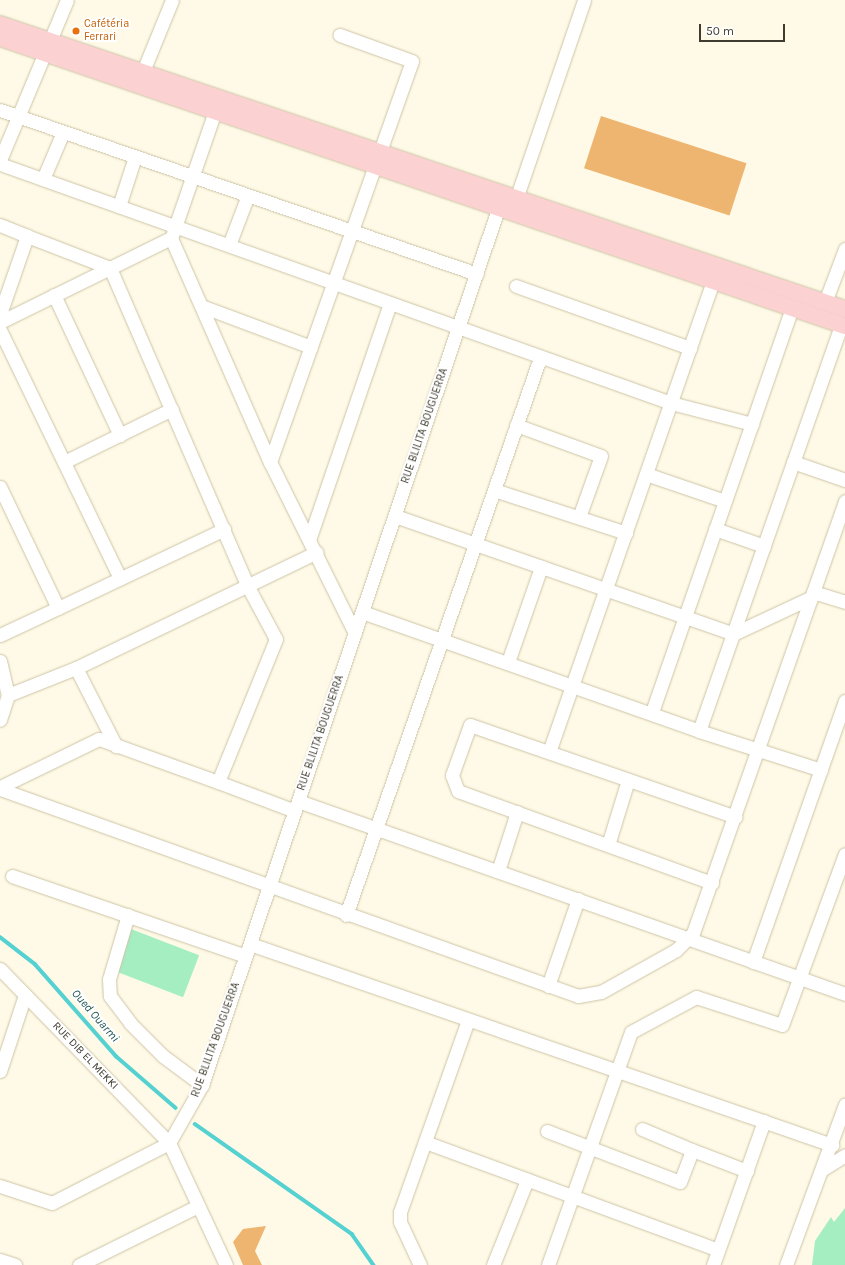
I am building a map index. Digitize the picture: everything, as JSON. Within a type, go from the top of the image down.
[{"type":"main road","points":[[0,24],[49,48]]},
{"type":"main road","points":[[0,38],[49,48],[377,160],[516,199],[845,309]]},
{"type":"main road","points":[[377,160],[498,210],[843,325]]},
{"type":"street","points":[[0,160],[49,48],[68,0]]},
{"type":"street","points":[[140,78],[172,0]]},
{"type":"street","points":[[498,210],[516,199],[584,0]]},
{"type":"street","points":[[270,462],[412,61],[340,35]]},
{"type":"street","points":[[217,105],[171,238],[204,307],[270,462],[310,537],[355,633]]},
{"type":"street","points":[[0,110],[19,118],[477,274]]},
{"type":"street","points":[[43,179],[63,132]]},
{"type":"street","points":[[119,206],[135,157]]},
{"type":"street","points":[[0,164],[175,225],[333,286],[390,304],[670,403],[752,424]]},
{"type":"street","points":[[229,245],[248,195]]},
{"type":"street","name":"RUE BLILITA BOUGUERRA","points":[[169,1143],[179,1131],[202,1084],[498,210]]},
{"type":"street","points":[[0,225],[110,268],[247,585],[276,639],[218,782]]},
{"type":"street","points":[[0,314],[27,236]]},
{"type":"street","points":[[0,322],[171,238]]},
{"type":"street","points":[[825,302],[845,249]]},
{"type":"street","points":[[549,752],[713,281]]},
{"type":"street","points":[[516,286],[690,348]]},
{"type":"street","points":[[54,295],[120,435]]},
{"type":"street","points":[[310,537],[390,304]]},
{"type":"street","points":[[204,307],[311,347]]},
{"type":"street","points":[[652,712],[792,308]]},
{"type":"street","points":[[699,731],[793,462],[843,325]]},
{"type":"street","points":[[0,330],[120,578]]},
{"type":"street","points":[[346,915],[540,358]]},
{"type":"street","points":[[64,462],[172,409]]},
{"type":"street","points":[[516,425],[601,456],[579,517]]},
{"type":"street","points":[[793,462],[845,480]]},
{"type":"street","points":[[646,474],[725,502]]},
{"type":"street","points":[[494,490],[626,532]]},
{"type":"street","points":[[1,492],[58,608]]},
{"type":"street","points":[[0,788],[152,842],[346,915],[548,986],[578,996],[602,992],[676,950],[693,933],[712,883],[845,501]]},
{"type":"street","points":[[394,516],[733,634],[813,594],[845,602]]},
{"type":"street","points":[[0,635],[224,529]]},
{"type":"street","points":[[715,530],[764,546]]},
{"type":"street","points":[[8,695],[76,668],[317,552]]},
{"type":"street","points":[[508,662],[541,567]]},
{"type":"street","points":[[362,612],[652,712],[758,752],[820,770]]},
{"type":"street","points":[[0,661],[8,695],[0,720]]},
{"type":"street","points":[[76,668],[105,736],[116,746],[218,782],[296,806],[376,827],[845,994]]},
{"type":"street","points":[[753,962],[845,701]]},
{"type":"street","points":[[712,883],[458,791],[452,775],[470,725],[735,817]]},
{"type":"street","points":[[0,788],[105,736]]},
{"type":"street","points":[[608,845],[628,780]]},
{"type":"street","points":[[498,871],[517,812]]},
{"type":"street","points":[[548,1265],[616,1071],[635,1028],[689,998],[703,999],[782,1025],[801,979],[845,854]]},
{"type":"street","points":[[12,876],[128,915],[248,950],[468,1020],[832,1144]]},
{"type":"street","points":[[548,986],[578,899]]},
{"type":"street","points":[[128,915],[109,979],[110,996],[130,1023],[163,1056],[202,1084]]},
{"type":"street","name":"RUE DIB EL MEKKI","points":[[0,969],[169,1143]]},
{"type":"street","points":[[0,1071],[25,995]]},
{"type":"street","points":[[420,1265],[400,1222],[400,1212],[468,1020]]},
{"type":"street","points":[[786,1265],[823,1169],[845,1105]]},
{"type":"street","points":[[713,1265],[764,1121]]},
{"type":"street","points":[[642,1129],[692,1150],[747,1170]]},
{"type":"street","points":[[547,1131],[680,1182],[692,1150]]},
{"type":"street","points":[[425,1142],[718,1250]]},
{"type":"street","points":[[0,1186],[52,1203],[169,1143],[226,1265]]},
{"type":"street","points":[[823,1169],[845,1155]]},
{"type":"street","points":[[493,1265],[527,1180]]},
{"type":"street","points":[[78,1265],[198,1206]]},
{"type":"street","points":[[0,1260],[14,1265]]},
{"type":"green space","points":[[131,929],[199,955],[183,997],[115,971]]},
{"type":"green space","points":[[845,1208],[845,1265],[812,1265],[815,1241],[831,1217],[834,1222]]},
{"type":"building","points":[[601,116],[747,163],[730,216],[584,168]]},
{"type":"building","points":[[266,1226],[255,1251],[262,1265],[243,1265],[233,1242],[243,1229]]},
{"type":"waterway","name":"Oued Ouarmi","points":[[0,937],[35,964],[116,1056],[176,1108]]},
{"type":"waterway","name":"Oued Ouarmi","points":[[195,1124],[352,1234],[374,1265]]},
{"type":"place","name":"Cafétéria Ferrari","points":[[76,31]]}]
